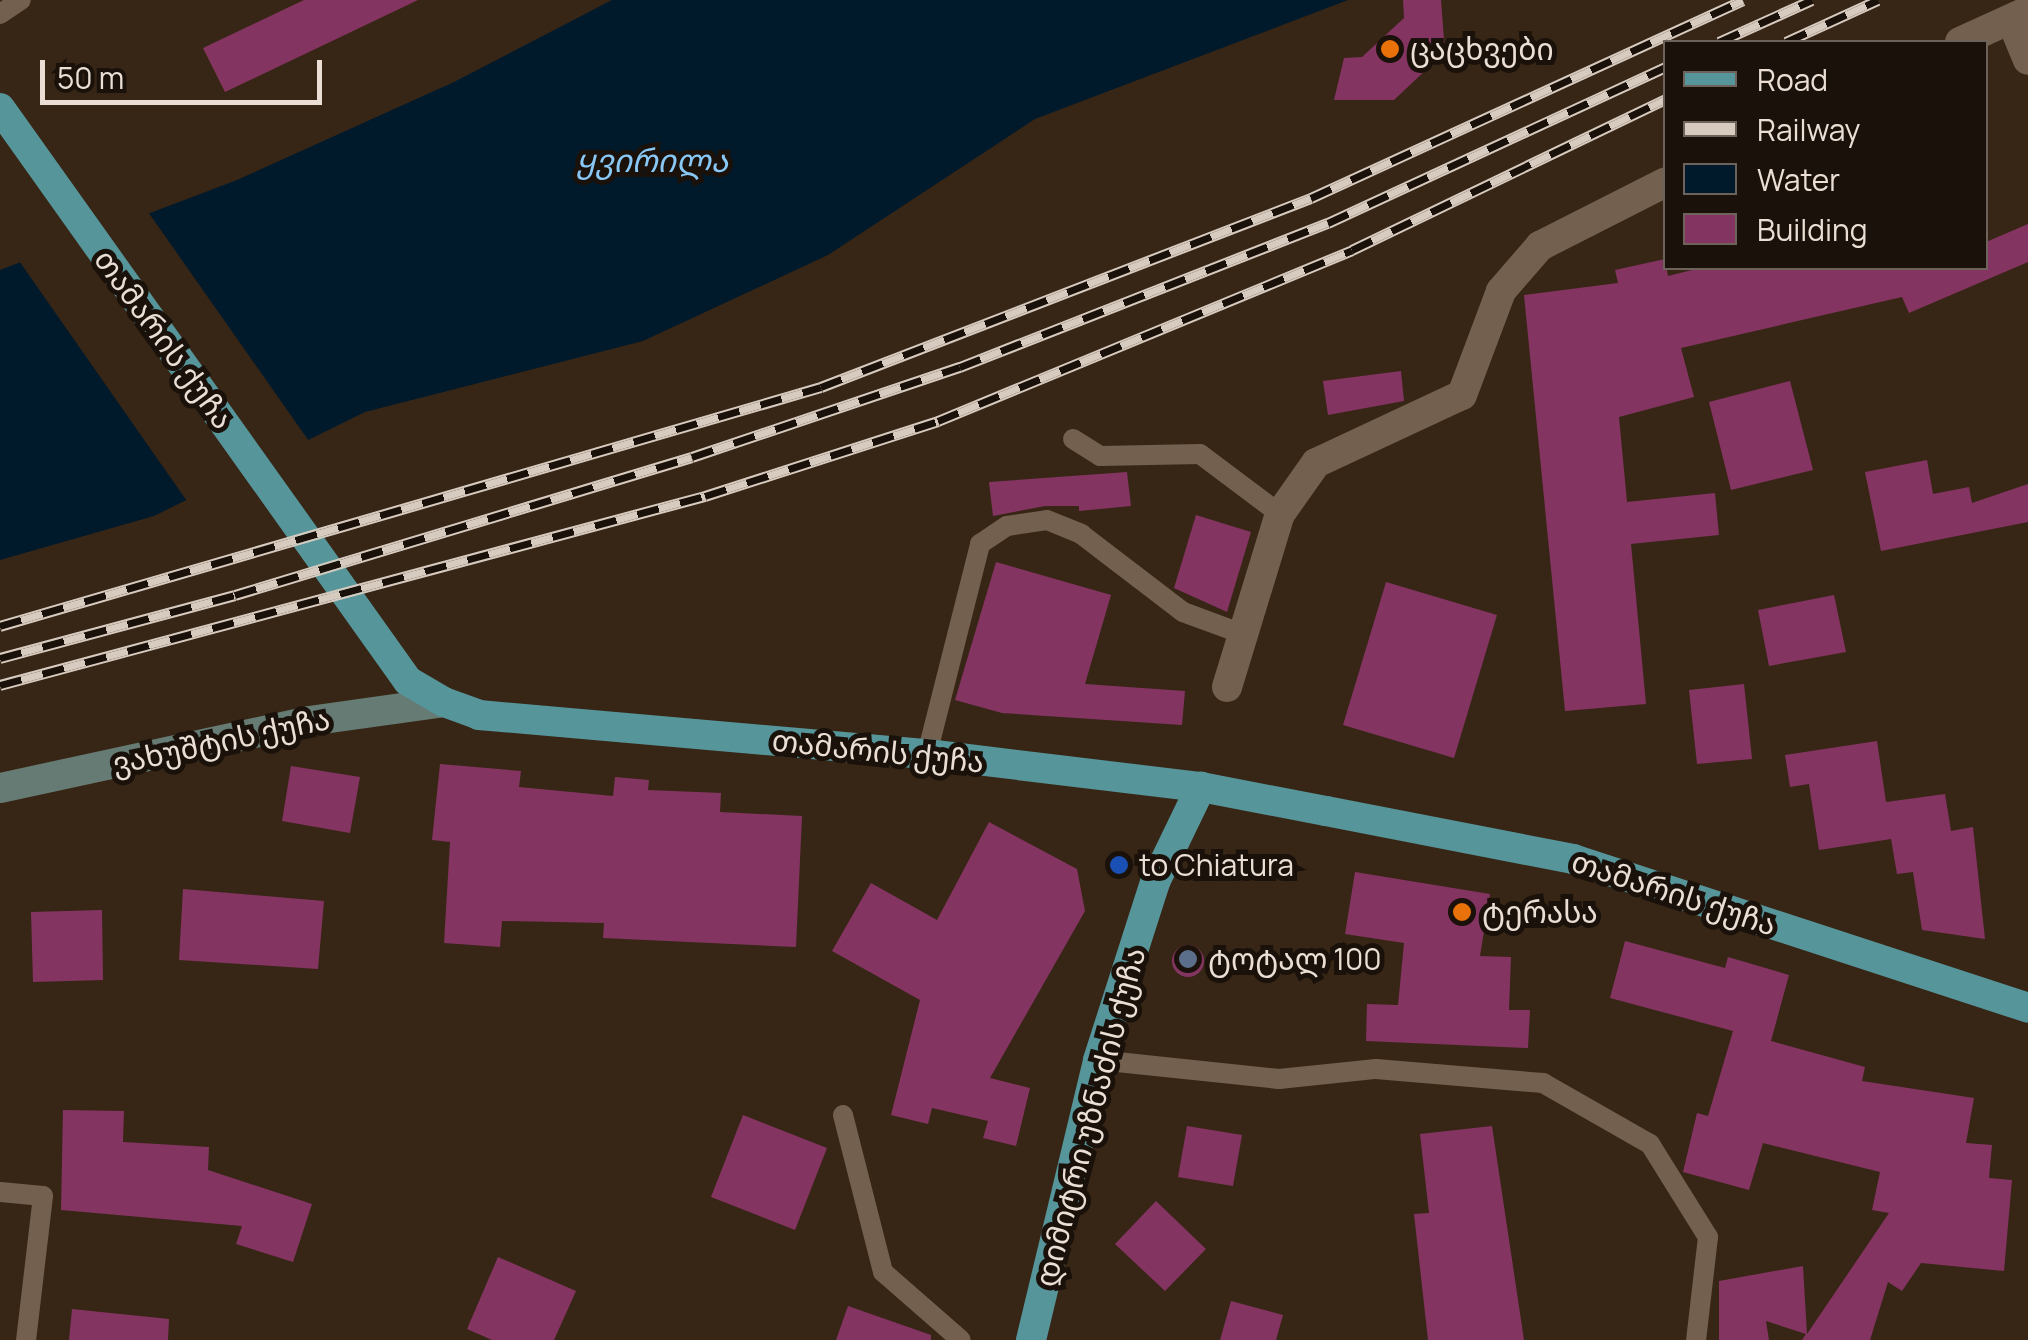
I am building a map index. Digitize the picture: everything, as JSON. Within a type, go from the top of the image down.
[{"type":"main road","name":"თამარის ქუჩა","points":[[0,108],[408,681],[444,702],[479,715],[928,754],[1201,787],[1574,859],[2028,1008]]},
{"type":"main road","name":"დიმიტრი უზნაძის ქუჩა","points":[[1031,1340],[1098,1060],[1155,882],[1201,787]]},
{"type":"street","points":[[1964,40],[2019,15],[2028,60]]},
{"type":"street","points":[[1227,686],[1240,633],[1280,514],[1316,463],[1462,395],[1500,291],[1540,246],[1663,184]]},
{"type":"street","name":"ვახუშტის ქუჩა","points":[[0,788],[309,721],[444,702]]},
{"type":"lane","points":[[0,14],[21,0]]},
{"type":"lane","points":[[1074,438],[1100,456],[1200,454],[1280,514]]},
{"type":"lane","points":[[928,754],[980,544],[1007,526],[1046,520],[1082,534],[1183,612],[1240,633]]},
{"type":"lane","points":[[1098,1060],[1280,1079],[1376,1069],[1543,1084],[1650,1144],[1708,1238],[1696,1340]]},
{"type":"lane","points":[[843,1115],[883,1272],[961,1340]]},
{"type":"lane","points":[[0,1192],[43,1196],[26,1340]]},
{"type":"water","name":"ყვირილა","points":[[612,0],[1348,0],[1035,119],[828,255],[643,341],[365,412],[154,516],[0,560],[0,270],[237,180],[454,82]]},
{"type":"pier","points":[[146,209],[311,444],[189,504],[17,258]]},
{"type":"building","points":[[304,0],[418,0],[225,92],[203,48]]},
{"type":"building","points":[[1403,0],[1441,0],[1445,52],[1394,100],[1334,100],[1344,58],[1362,57],[1404,18]]},
{"type":"building","points":[[2028,224],[2028,262],[1909,313],[1902,297],[1681,348],[1694,397],[1619,417],[1627,502],[1715,493],[1719,535],[1631,544],[1646,704],[1565,711],[1524,295],[1618,283],[1615,270],[1663,259],[1663,270],[1667,270],[1668,276],[1692,270],[1988,270],[1988,241]]},
{"type":"building","points":[[1401,371],[1404,401],[1328,415],[1323,381]]},
{"type":"building","points":[[1790,381],[1813,470],[1731,490],[1709,402]]},
{"type":"building","points":[[1927,460],[1933,494],[1969,487],[1972,503],[2028,484],[2028,522],[1881,551],[1865,472]]},
{"type":"building","points":[[1127,472],[1131,506],[1079,511],[1079,506],[1045,506],[993,516],[989,482]]},
{"type":"building","points":[[1196,515],[1251,532],[1227,612],[1174,588]]},
{"type":"building","points":[[996,562],[1111,595],[1085,684],[1185,691],[1182,725],[1002,713],[955,700]]},
{"type":"building","points":[[1386,582],[1497,615],[1454,758],[1343,725]]},
{"type":"building","points":[[1834,595],[1846,652],[1769,666],[1758,610]]},
{"type":"building","points":[[1744,684],[1752,759],[1697,764],[1689,690]]},
{"type":"building","points":[[1877,741],[1886,802],[1945,794],[1951,831],[1973,827],[1985,939],[1922,930],[1913,872],[1897,874],[1891,839],[1819,850],[1809,784],[1790,787],[1785,755]]},
{"type":"building","points":[[440,764],[521,771],[519,787],[613,796],[615,777],[649,780],[648,790],[721,793],[720,812],[802,816],[796,947],[603,938],[604,923],[502,921],[500,947],[444,943],[450,842],[432,840]]},
{"type":"building","points":[[291,766],[360,777],[350,833],[282,821]]},
{"type":"building","points":[[989,822],[1077,869],[1085,911],[990,1078],[1030,1088],[1016,1146],[983,1138],[988,1121],[932,1108],[928,1124],[891,1115],[920,1000],[832,951],[871,883],[937,920]]},
{"type":"building","points":[[1355,872],[1490,894],[1480,956],[1511,957],[1509,1010],[1530,1010],[1528,1048],[1366,1041],[1367,1004],[1398,1005],[1404,943],[1345,934]]},
{"type":"building","points":[[183,889],[324,901],[318,969],[179,960]]},
{"type":"building","points":[[102,910],[103,980],[33,982],[31,912]]},
{"type":"building","points":[[1625,941],[1725,968],[1728,957],[1789,975],[1771,1041],[1865,1067],[1862,1081],[1974,1098],[1966,1143],[1992,1145],[1989,1178],[2012,1180],[2004,1271],[1921,1263],[1902,1291],[1888,1282],[1870,1340],[1802,1340],[1806,1334],[1766,1321],[1769,1340],[1719,1340],[1719,1281],[1803,1266],[1807,1334],[1889,1213],[1872,1210],[1880,1172],[1763,1143],[1749,1190],[1683,1172],[1697,1113],[1708,1116],[1733,1031],[1610,998]]},
{"type":"building","points":[[1188,945],[1199,950],[1204,961],[1199,972],[1188,977],[1177,972],[1172,961],[1177,950]]},
{"type":"building","points":[[63,1110],[124,1111],[123,1142],[209,1147],[208,1170],[312,1204],[293,1262],[236,1244],[242,1226],[61,1210]]},
{"type":"building","points":[[743,1115],[827,1148],[795,1230],[711,1197]]},
{"type":"building","points":[[1187,1126],[1242,1135],[1233,1186],[1178,1177]]},
{"type":"building","points":[[1492,1126],[1524,1340],[1428,1340],[1414,1214],[1429,1213],[1420,1134]]},
{"type":"building","points":[[1156,1201],[1206,1249],[1165,1291],[1115,1244]]},
{"type":"building","points":[[498,1257],[576,1291],[554,1340],[492,1340],[467,1329]]},
{"type":"building","points":[[1231,1301],[1283,1315],[1276,1340],[1220,1340]]},
{"type":"building","points":[[848,1306],[931,1335],[931,1340],[836,1340]]},
{"type":"building","points":[[72,1309],[169,1319],[168,1340],[69,1340]]},
{"type":"railway","points":[[0,626],[821,387],[1311,198],[1743,0]]},
{"type":"railway","points":[[1723,40],[1812,0]]},
{"type":"railway","points":[[1790,40],[1878,0]]},
{"type":"railway","points":[[0,658],[235,595],[692,457],[960,367],[1328,223],[1663,68]]},
{"type":"railway","points":[[0,685],[705,496],[938,421],[1352,250],[1663,100]]},
{"type":"place","name":"ცაცხვები","points":[[1390,49]]},
{"type":"place","name":"to Chiatura","points":[[1119,865]]},
{"type":"place","name":"ტერასა","points":[[1462,912]]},
{"type":"place","name":"ტოტალ 100","points":[[1188,959]]}]
